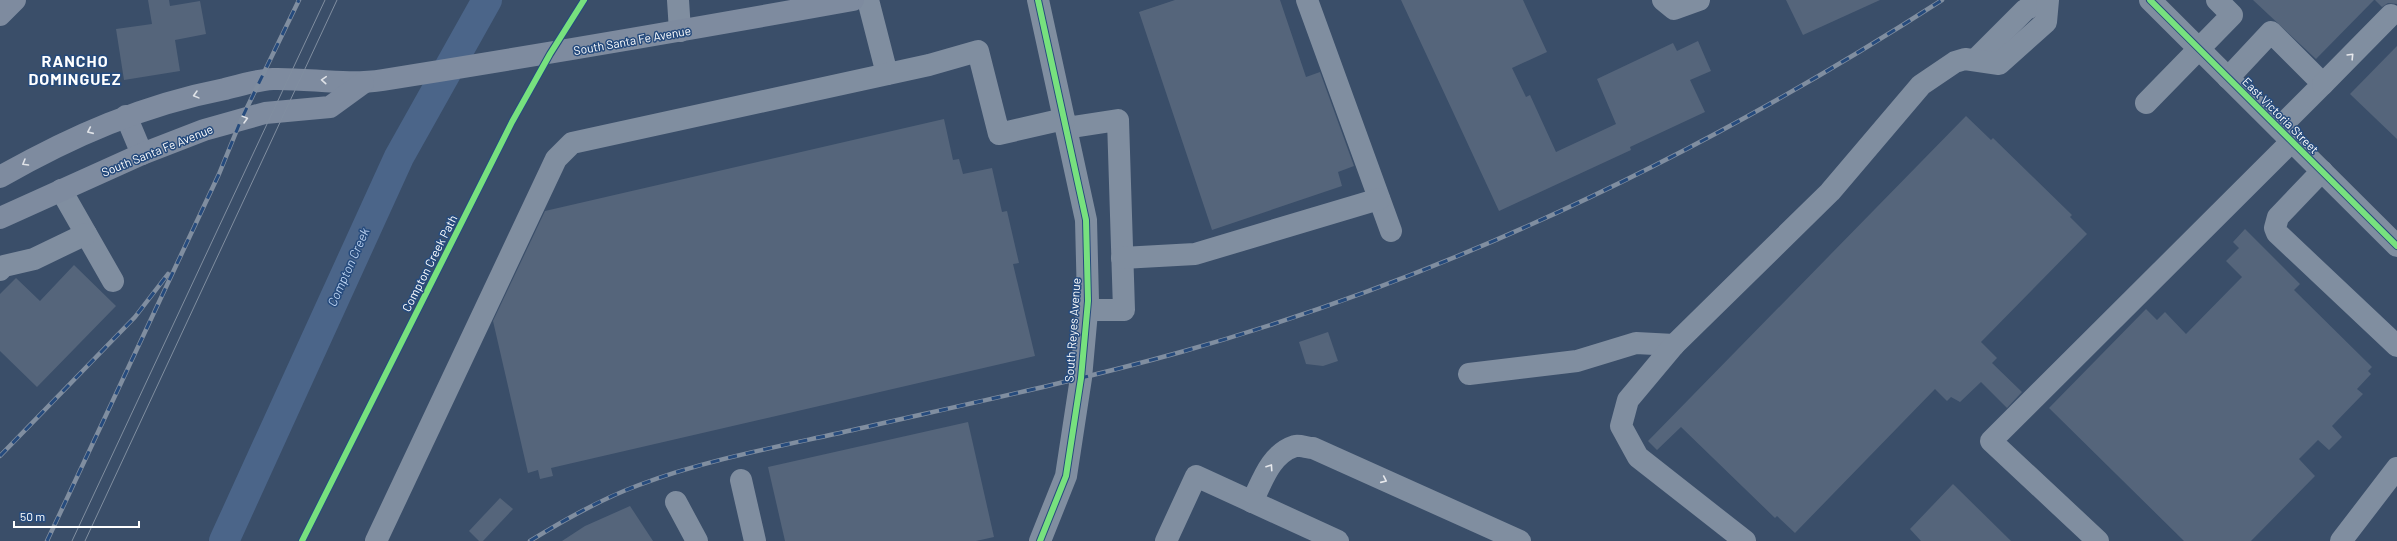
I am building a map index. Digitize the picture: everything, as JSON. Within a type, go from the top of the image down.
[{"type":"main road","points":[[0,15],[15,0]]},
{"type":"main road","name":"South Santa Fe Avenue","points":[[0,177],[50,149],[126,116],[198,94],[271,79],[320,80],[363,84],[550,54],[853,0]]},
{"type":"main road","name":"South Santa Fe Avenue","points":[[5,217],[142,154],[204,130],[265,113],[330,107],[363,84]]},
{"type":"main road","points":[[126,116],[142,154]]},
{"type":"street","points":[[678,0],[680,31]]},
{"type":"street","points":[[868,0],[887,74]]},
{"type":"street","name":"South Reyes Avenue","points":[[1038,0],[1086,220],[1087,310],[1080,378],[1066,476],[1040,541]]},
{"type":"street","points":[[1307,0],[1391,231]]},
{"type":"street","points":[[1669,4],[1699,0]]},
{"type":"street","points":[[1976,59],[2025,10],[2043,0]]},
{"type":"street","points":[[1745,541],[1638,457],[1621,426],[1628,400],[1674,345],[1830,192],[1921,85],[1955,62],[1965,59],[1976,59],[1999,64],[2046,22],[2048,0]]},
{"type":"street","name":"East Victoria Street","points":[[2150,0],[2397,246]]},
{"type":"street","points":[[2146,103],[2232,15],[2217,0]]},
{"type":"street","points":[[2098,541],[1991,441],[2285,135],[2323,84],[2391,15]]},
{"type":"street","points":[[2228,78],[2271,32],[2323,84]]},
{"type":"street","points":[[376,541],[556,159],[572,143],[930,65],[978,51],[999,134],[1065,124],[1118,120],[1124,310],[1087,310]]},
{"type":"street","points":[[2322,171],[2278,217],[2275,228],[2277,233],[2397,346]]},
{"type":"street","points":[[62,190],[113,281]]},
{"type":"street","points":[[1122,258],[1195,254],[1379,199]]},
{"type":"street","points":[[0,270],[4,266],[34,259],[86,234]]},
{"type":"street","points":[[1469,374],[1577,361],[1636,343],[1674,345]]},
{"type":"street","points":[[1252,502],[1268,468],[1279,455],[1296,446],[1313,448],[1520,541]]},
{"type":"street","points":[[2341,541],[2397,468]]},
{"type":"street","points":[[1166,541],[1196,476],[1338,541]]},
{"type":"street","points":[[741,480],[755,541]]},
{"type":"street","points":[[676,502],[697,541]]},
{"type":"building","points":[[148,0],[169,0],[170,6],[200,1],[206,34],[175,40],[180,71],[124,80],[116,29],[152,24]]},
{"type":"building","points":[[1175,0],[1280,0],[1306,77],[1320,72],[1354,166],[1338,172],[1342,186],[1212,230],[1139,12]]},
{"type":"building","points":[[1401,0],[1523,0],[1547,52],[1512,68],[1526,97],[1530,95],[1556,152],[1616,124],[1597,79],[1673,43],[1677,51],[1698,41],[1711,71],[1690,80],[1705,112],[1630,147],[1631,150],[1499,211]]},
{"type":"building","points":[[1786,0],[1880,0],[1803,35]]},
{"type":"building","points":[[2253,0],[2374,0],[2316,59]]},
{"type":"building","points":[[2375,0],[2397,0],[2397,4],[2388,3],[2382,7]]},
{"type":"building","points":[[2397,46],[2397,139],[2350,94]]},
{"type":"building","points":[[1966,116],[1991,140],[1993,138],[2072,215],[2070,217],[2087,234],[1981,342],[1997,358],[1992,363],[2022,392],[2007,408],[1981,382],[1960,402],[1951,397],[1947,401],[1935,389],[1795,533],[1777,516],[1775,518],[1681,427],[1657,450],[1648,441]]},
{"type":"building","points":[[944,119],[953,160],[959,159],[963,174],[992,168],[1002,212],[1007,211],[1019,263],[1013,264],[1035,356],[551,468],[553,476],[540,479],[538,470],[528,473],[493,321],[545,211]]},
{"type":"building","points":[[2245,229],[2300,284],[2294,290],[2372,367],[2368,371],[2371,374],[2357,389],[2363,394],[2332,426],[2342,437],[2329,450],[2318,440],[2299,459],[2315,476],[2251,541],[2184,541],[2049,408],[2146,309],[2157,320],[2165,312],[2186,334],[2242,277],[2226,261],[2239,248],[2233,242]]},
{"type":"building","points":[[74,265],[116,306],[37,387],[0,351],[0,294],[16,278],[40,301]]},
{"type":"building","points":[[1328,332],[1338,361],[1323,366],[1306,364],[1299,342]]},
{"type":"building","points":[[968,422],[994,537],[976,541],[785,541],[768,467]]},
{"type":"building","points":[[1953,484],[2011,541],[1921,541],[1910,529]]},
{"type":"building","points":[[500,498],[513,509],[483,541],[479,541],[469,531]]},
{"type":"building","points":[[630,506],[653,541],[562,541],[585,526]]},
{"type":"waterway","name":"Compton Creek","points":[[224,541],[399,157],[487,0]]},
{"type":"tram line","points":[[72,541],[325,0]]},
{"type":"tram line","points":[[85,541],[337,0]]},
{"type":"railway","points":[[47,541],[219,174],[241,120],[299,0]]},
{"type":"railway","points":[[530,541],[597,503],[639,485],[718,460],[1018,393],[1140,363],[1282,321],[1381,286],[1479,247],[1575,204],[1669,158],[1762,108],[1853,56],[1942,0]]},
{"type":"railway","points":[[0,456],[135,317],[168,274]]},
{"type":"cycle path","name":"Compton Creek Path","points":[[302,541],[512,122],[550,54],[584,0]]},
{"type":"cycle path","points":[[1038,0],[1086,220],[1088,301],[1081,378],[1066,476],[1040,541]]},
{"type":"cycle path","points":[[2150,0],[2397,246]]},
{"type":"district","name":"RANCHO DOMINGUEZ","points":[[75,69]]}]
